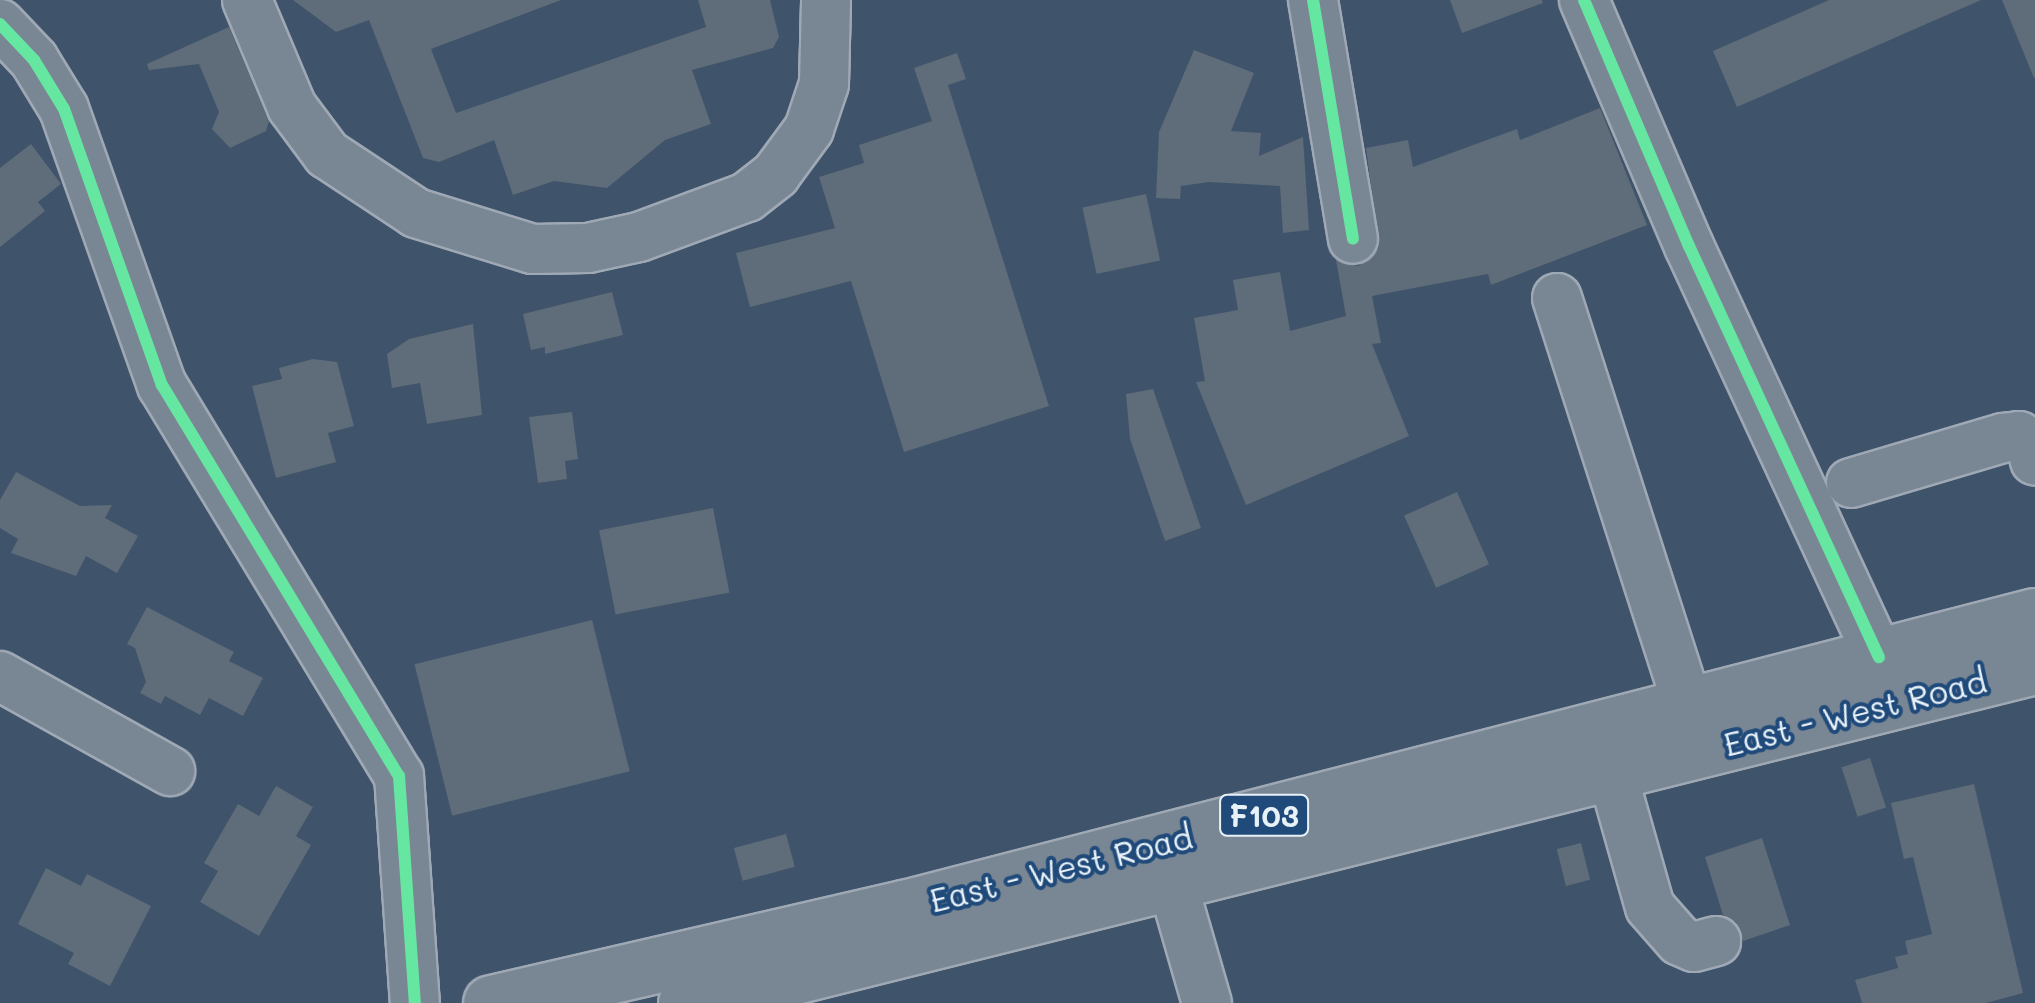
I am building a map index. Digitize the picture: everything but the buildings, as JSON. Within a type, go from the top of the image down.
[{"type":"main road","name":"East - West Road","points":[[490,1003],[904,908],[2035,616]]},
{"type":"main road","name":"East - West Road","points":[[686,1003],[2035,666]]},
{"type":"street","points":[[247,0],[292,106],[327,154],[416,213],[532,249],[588,248],[639,237],[747,197],[776,174],[810,129],[824,84],[826,0]]},
{"type":"street","points":[[1313,0],[1353,240]]},
{"type":"street","points":[[1584,0],[1688,246],[1880,657]]},
{"type":"street","points":[[0,24],[34,60],[64,109],[162,385],[400,776],[416,1003]]},
{"type":"street","points":[[1557,298],[1688,706]]},
{"type":"street","points":[[1851,483],[2002,438],[2019,436],[2031,445],[2035,461]]},
{"type":"street","points":[[0,676],[170,771]]},
{"type":"street","points":[[1612,773],[1650,907],[1680,941],[1694,947],[1716,942]]},
{"type":"street","points":[[1172,882],[1206,1003]]},
{"type":"cycle path","points":[[1313,0],[1353,239]]},
{"type":"cycle path","points":[[1584,0],[1689,246],[1879,657]]},
{"type":"cycle path","points":[[0,24],[34,60],[64,109],[162,385],[399,776],[415,1003]]}]
